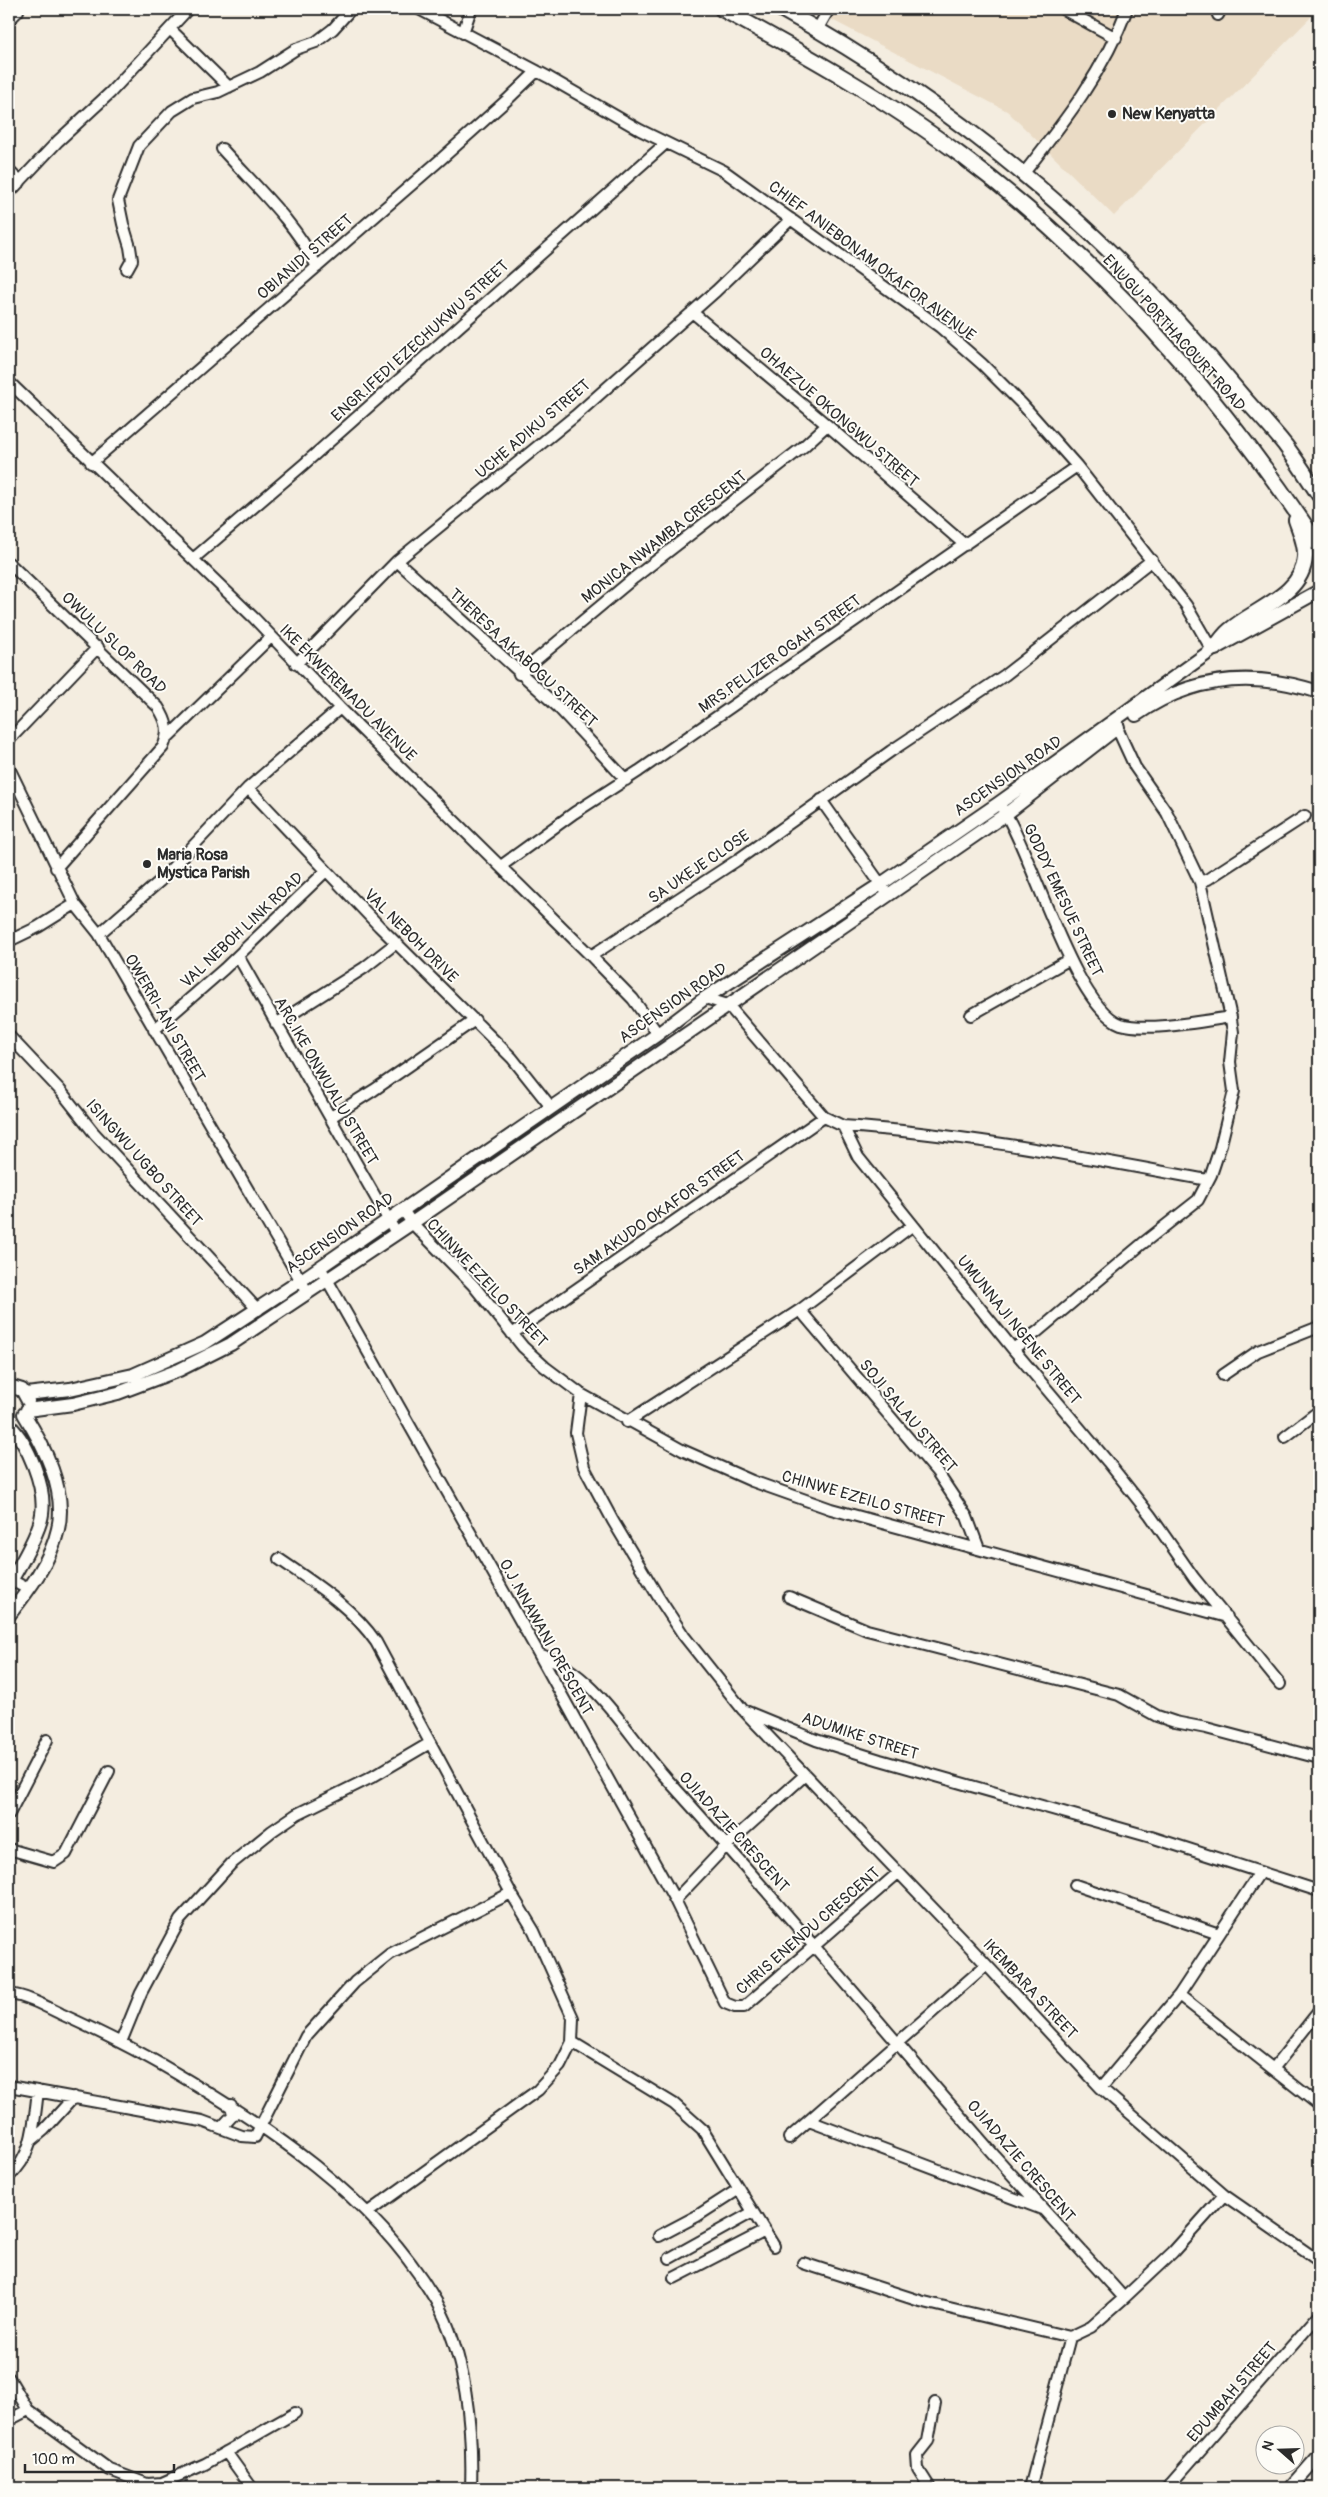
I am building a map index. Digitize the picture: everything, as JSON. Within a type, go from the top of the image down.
[{"type":"highway","name":"ENUGU PORTHACOURT ROAD","points":[[722,9],[798,50],[893,108],[963,157],[1020,203],[1091,267],[1148,325],[1209,394],[1263,463],[1319,546]]},
{"type":"highway","points":[[781,9],[909,87],[967,127],[1024,173],[1137,277],[1201,344],[1285,445],[1319,495]]},
{"type":"highway","points":[[1213,649],[1229,631],[1290,588],[1300,574],[1305,558],[1303,540],[1289,500]]},
{"type":"main road","name":"ASCENSION ROAD","points":[[9,1421],[16,1420],[25,1412],[104,1397],[179,1370],[231,1344],[412,1223],[728,1005],[999,803],[1213,649],[1319,591]]},
{"type":"main road","name":"ASCENSION ROAD","points":[[26,1394],[70,1389],[133,1375],[205,1343],[258,1310],[403,1210],[658,1034],[705,998],[1006,814],[1148,706],[1182,689],[1206,682],[1234,678],[1297,685],[1319,692]]},
{"type":"main road","points":[[9,1616],[28,1589],[51,1549],[58,1530],[60,1510],[50,1463],[25,1412],[28,1404],[26,1394],[10,1384]]},
{"type":"main road","points":[[9,1425],[30,1455],[42,1499],[40,1523],[10,1581]]},
{"type":"main road","points":[[1291,2488],[1319,2456]]},
{"type":"street","points":[[9,193],[188,9]]},
{"type":"street","points":[[127,269],[132,260],[130,247],[122,224],[118,200],[139,146],[172,111],[193,98],[218,92],[260,72],[296,49],[316,42],[333,29],[351,9]]},
{"type":"street","name":"CHIEF ANIEBONAM OKAFOR AVENUE","points":[[419,9],[666,143],[724,171],[895,293],[954,339],[1022,404],[1077,466],[1186,605],[1213,649]]},
{"type":"street","points":[[463,33],[470,9]]},
{"type":"street","points":[[817,30],[829,9]]},
{"type":"street","points":[[1064,9],[1116,38]]},
{"type":"street","points":[[1024,173],[1093,81],[1116,38],[1127,9]]},
{"type":"street","points":[[9,20],[18,11]]},
{"type":"street","points":[[170,29],[229,86]]},
{"type":"street","name":"OBIANIDI STREET","points":[[91,463],[508,100],[536,71]]},
{"type":"street","name":"ENGR.IFEDI EZECHUKWU STREET","points":[[193,559],[303,465],[666,143]]},
{"type":"street","points":[[222,149],[287,222],[310,251],[317,267]]},
{"type":"street","points":[[9,171],[20,182]]},
{"type":"street","name":"UCHE ADIKU STREET","points":[[296,664],[397,561],[575,416],[692,312],[791,219]]},
{"type":"street","name":"OHAEZUE OKONGWU STREET","points":[[692,312],[827,425],[964,546]]},
{"type":"street","name":"IKE EKWEREMADU AVENUE","points":[[10,385],[91,463],[136,503],[340,708],[592,956],[632,999],[658,1034]]},
{"type":"street","name":"MONICA NWAMBA CRESCENT","points":[[519,674],[634,578],[782,463],[827,425]]},
{"type":"street","name":"MRS.PELIZER OGAH STREET","points":[[501,866],[574,813],[626,780],[1077,466]]},
{"type":"street","name":"SA UKEJE CLOSE","points":[[592,956],[736,861],[821,800],[1005,675],[1152,560]]},
{"type":"street","name":"THERESA AKABOGU STREET","points":[[397,561],[565,714],[626,780]]},
{"type":"street","name":"OWULU SLOP ROAD","points":[[9,563],[158,707],[168,726],[168,737]]},
{"type":"street","points":[[56,868],[164,746],[168,737],[271,637]]},
{"type":"street","points":[[9,740],[98,648]]},
{"type":"street","points":[[98,934],[160,881],[183,854],[248,788],[340,708]]},
{"type":"street","points":[[1013,1349],[1074,1302],[1142,1244],[1178,1218],[1198,1200],[1220,1148],[1234,1091],[1230,1062],[1234,1037],[1231,1017],[1200,882],[1167,813],[1135,767],[1117,728]]},
{"type":"street","name":"OWERRI-ANI STREET","points":[[9,768],[75,904],[98,934],[308,1293]]},
{"type":"street","name":"VAL NEBOH DRIVE","points":[[248,788],[396,943],[512,1058],[551,1107]]},
{"type":"street","points":[[821,800],[884,889]]},
{"type":"street","name":"GODDY EMESUE STREET","points":[[999,803],[1006,814],[1070,959],[1098,1008],[1109,1018],[1122,1024],[1138,1026],[1231,1017]]},
{"type":"street","points":[[1200,882],[1216,874],[1305,816]]},
{"type":"street","name":"VAL NEBOH LINK ROAD","points":[[154,1030],[238,956],[326,871]]},
{"type":"street","points":[[9,941],[38,927],[75,904]]},
{"type":"street","points":[[276,1024],[364,968],[396,943]]},
{"type":"street","name":"ARC.IKE ONWUALU STREET","points":[[238,956],[396,1233]]},
{"type":"street","points":[[971,1015],[1070,959]]},
{"type":"street","points":[[705,998],[728,1005],[824,1117],[843,1126],[953,1136],[1086,1157],[1208,1180]]},
{"type":"street","points":[[331,1117],[374,1090],[474,1020]]},
{"type":"street","name":"ISINGWU UGBO STREET","points":[[9,1036],[60,1090],[94,1134],[258,1310]]},
{"type":"street","name":"SAM AKUDO OKAFOR STREET","points":[[512,1334],[824,1117]]},
{"type":"street","name":"UMUNNAJI NGENE STREET","points":[[843,1126],[858,1156],[1013,1349],[1108,1462],[1150,1515],[1194,1578],[1280,1684]]},
{"type":"street","name":"CHINWE EZEILO STREET","points":[[403,1210],[412,1223],[473,1286],[523,1347],[545,1367],[581,1394],[627,1422],[682,1450],[752,1481],[831,1509],[1227,1617]]},
{"type":"street","points":[[627,1422],[800,1310],[913,1225]]},
{"type":"street","name":"O.J .NNAWANI CRESCENT","points":[[320,1267],[539,1654],[675,1900],[725,2003],[735,2007]]},
{"type":"street","name":"SOJI SALAU STREET","points":[[800,1310],[937,1472],[967,1517],[979,1549]]},
{"type":"street","points":[[1222,1375],[1258,1351],[1319,1327]]},
{"type":"street","name":"ADUMIKE STREET","points":[[581,1394],[576,1433],[584,1466],[613,1521],[659,1598],[684,1636],[743,1710],[816,1740],[1152,1838],[1319,1891]]},
{"type":"street","points":[[1285,1437],[1319,1411]]},
{"type":"street","points":[[279,1559],[346,1606],[362,1622],[376,1642],[511,1893],[534,1931],[573,2018],[572,2042],[560,2066],[538,2090],[367,2213]]},
{"type":"street","points":[[10,1581],[28,1589]]},
{"type":"street","points":[[789,1597],[867,1630],[1119,1695],[1157,1716],[1175,1722],[1200,1726],[1319,1758]]},
{"type":"street","name":"OJIADAZIE CRESCENT","points":[[539,1654],[560,1662],[611,1708],[655,1767],[727,1845],[1044,2210],[1124,2298]]},
{"type":"street","name":"IKEMBARA STREET","points":[[743,1710],[1101,2088],[1224,2195],[1319,2261]]},
{"type":"street","points":[[9,1814],[47,1740]]},
{"type":"street","points":[[121,2042],[152,1970],[180,1920],[231,1864],[265,1836],[297,1814],[372,1777],[430,1743]]},
{"type":"street","points":[[9,1849],[54,1862],[66,1854],[109,1771]]},
{"type":"street","points":[[675,1900],[727,1845],[805,1775]]},
{"type":"street","points":[[1101,2088],[1179,1995],[1260,1872]]},
{"type":"street","name":"CHRIS ENENDU CRESCENT","points":[[735,2007],[744,2007],[898,1873]]},
{"type":"street","points":[[1075,1885],[1219,1934]]},
{"type":"street","points":[[9,2086],[202,2121],[250,2138],[255,2137],[306,2036],[354,1982],[390,1954],[511,1893]]},
{"type":"street","points":[[789,2138],[986,1965]]},
{"type":"street","points":[[9,1994],[40,2004],[121,2042],[231,2105],[308,2161],[367,2213],[400,2249],[417,2274],[436,2303],[451,2339],[467,2404],[472,2442],[472,2488]]},
{"type":"street","points":[[1179,1995],[1319,2105]]},
{"type":"street","points":[[1272,2069],[1319,2011]]},
{"type":"street","points":[[572,2042],[674,2104],[687,2114],[702,2130],[774,2246]]},
{"type":"street","points":[[9,2176],[17,2168],[31,2140],[38,2091]]},
{"type":"street","points":[[31,2140],[44,2130],[74,2097]]},
{"type":"street","points":[[221,2128],[233,2116],[231,2105]]},
{"type":"street","points":[[809,2120],[1044,2210]]},
{"type":"street","points":[[659,2236],[697,2216],[740,2189]]},
{"type":"street","points":[[803,2263],[920,2301],[1070,2337],[1091,2327],[1124,2298],[1173,2252],[1224,2195]]},
{"type":"street","points":[[670,2258],[753,2212]]},
{"type":"street","points":[[674,2278],[764,2231]]},
{"type":"street","name":"EDUMBAH STREET","points":[[1167,2488],[1319,2315]]},
{"type":"street","points":[[1030,2488],[1046,2434],[1070,2337]]},
{"type":"street","points":[[9,2378],[28,2410],[95,2460],[126,2478],[147,2484],[169,2484],[295,2413]]},
{"type":"street","points":[[930,2488],[918,2469],[917,2455],[928,2441],[935,2403]]},
{"type":"street","points":[[9,2420],[28,2410]]},
{"type":"street","points":[[226,2452],[252,2488]]},
{"type":"shaded area","name":"New Kenyatta","points":[[811,9],[1319,9],[1114,216],[1007,111]]},
{"type":"place","name":"New Kenyatta","points":[[1112,114]]},
{"type":"place","name":"Maria Rosa Mystica Parish","points":[[147,864]]}]
